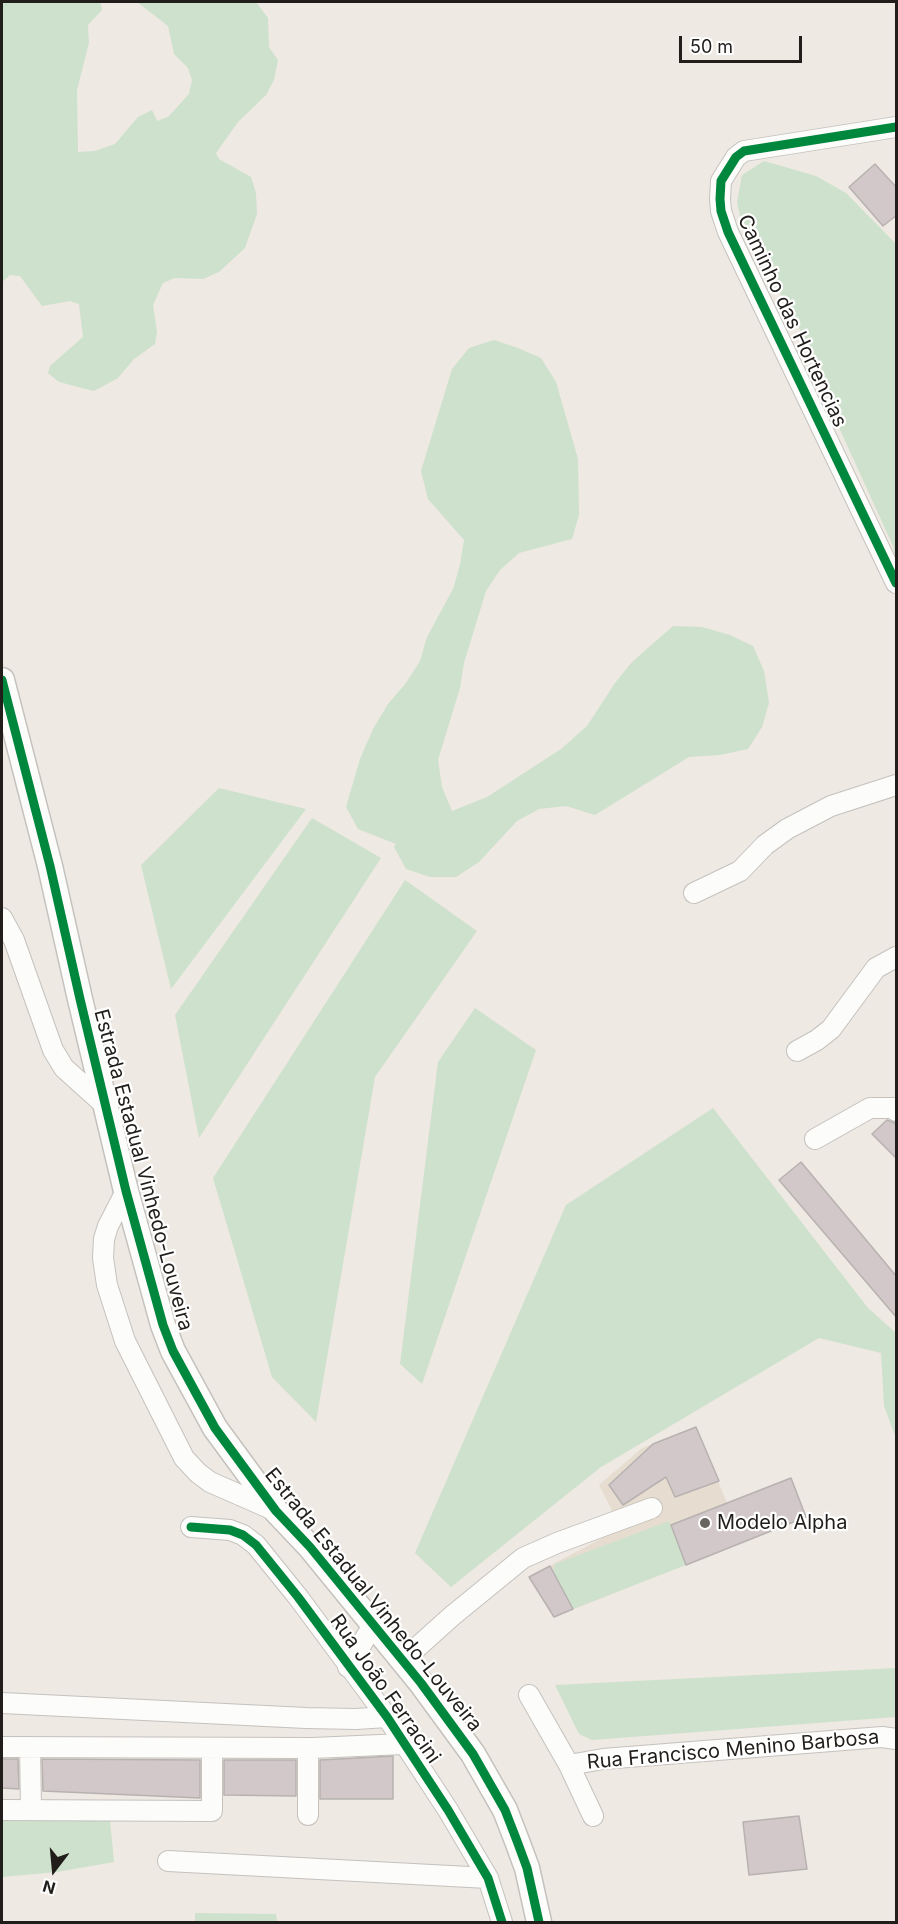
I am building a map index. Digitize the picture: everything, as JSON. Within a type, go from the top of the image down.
[{"type":"main road","name":"Estrada Estadual Vinhedo-Louveira","points":[[2,680],[50,866],[126,1191],[163,1325],[173,1351],[215,1428],[276,1511],[310,1547],[403,1660],[473,1754],[500,1801],[527,1868],[540,1923]]},
{"type":"street","name":"Caminho das Hortencias","points":[[897,127],[744,151],[736,157],[721,181],[720,199],[721,211],[728,232],[897,583]]},
{"type":"street","points":[[694,892],[740,872],[765,844],[787,829],[831,806],[897,785]]},
{"type":"street","points":[[2,918],[14,940],[53,1050],[64,1068],[105,1105]]},
{"type":"street","points":[[796,1051],[818,1040],[831,1029],[876,968],[897,957]]},
{"type":"street","points":[[815,1139],[870,1108],[893,1108],[897,1111]]},
{"type":"street","points":[[126,1191],[108,1226],[104,1239],[103,1258],[107,1285],[125,1341],[184,1458],[210,1482],[276,1511]]},
{"type":"street","points":[[403,1660],[523,1558],[556,1543],[652,1508]]},
{"type":"street","name":"Rua João Ferracini","points":[[191,1527],[230,1530],[243,1535],[256,1545],[298,1598],[387,1717],[448,1810],[488,1878],[502,1923]]},
{"type":"street","points":[[348,1667],[373,1625]]},
{"type":"street","name":"Rua Francisco Menino Barbosa","points":[[529,1695],[569,1765],[593,1816]]},
{"type":"street","points":[[2,1703],[316,1718],[387,1717]]},
{"type":"street","name":"Rua Francisco Menino Barbosa","points":[[569,1765],[603,1759],[859,1738],[897,1739]]},
{"type":"street","points":[[2,1747],[308,1748],[403,1744]]},
{"type":"street","points":[[30,1747],[31,1810]]},
{"type":"street","points":[[2,1810],[212,1811],[212,1748]]},
{"type":"street","points":[[308,1748],[308,1815]]},
{"type":"street","points":[[168,1861],[488,1878]]},
{"type":"shaded area","name":"Modelo Alpha","points":[[696,1427],[727,1503],[791,1478],[806,1517],[554,1617],[529,1577],[621,1528],[599,1485],[642,1448]]},
{"type":"green space","points":[[2,2],[98,2],[101,4],[102,10],[88,25],[89,43],[77,90],[78,152],[95,151],[115,144],[138,117],[152,110],[157,121],[168,117],[189,94],[192,80],[188,68],[174,54],[168,26],[137,2],[256,2],[268,18],[269,47],[278,60],[274,80],[266,95],[238,122],[216,153],[219,159],[251,177],[256,193],[257,214],[245,248],[219,272],[203,279],[175,278],[163,283],[153,305],[157,332],[155,344],[134,359],[118,378],[94,391],[59,382],[48,373],[50,366],[83,337],[79,304],[70,301],[42,306],[20,276],[10,275],[2,282]]},
{"type":"green space","points":[[764,161],[816,176],[846,193],[896,244],[896,563],[893,546],[831,410],[821,369],[746,230],[743,229],[737,202],[742,175]]},
{"type":"green space","points":[[494,340],[541,358],[556,382],[578,459],[579,515],[572,539],[519,553],[500,570],[486,591],[438,760],[442,787],[452,811],[487,797],[561,749],[587,726],[615,683],[632,662],[673,626],[702,627],[730,635],[753,646],[764,671],[769,703],[762,727],[748,749],[720,755],[689,757],[595,815],[566,806],[539,809],[517,821],[479,862],[456,877],[430,877],[406,869],[394,847],[396,844],[358,829],[346,807],[360,759],[373,729],[388,704],[406,683],[420,661],[427,637],[453,589],[464,540],[428,499],[421,471],[452,369],[469,348]]},
{"type":"green space","points":[[219,788],[306,809],[171,989],[141,865]]},
{"type":"green space","points":[[312,818],[381,858],[199,1138],[175,1015]]},
{"type":"green space","points":[[405,880],[477,931],[375,1077],[316,1422],[272,1377],[213,1178]]},
{"type":"green space","points":[[475,1008],[536,1050],[422,1384],[400,1364],[438,1062]]},
{"type":"green space","points":[[713,1108],[868,1308],[896,1333],[896,1438],[884,1406],[881,1353],[819,1338],[601,1467],[451,1587],[415,1553],[566,1205]]},
{"type":"green space","points":[[669,1521],[686,1565],[573,1609],[553,1572],[555,1564]]},
{"type":"green space","points":[[896,1668],[896,1717],[592,1740],[579,1734],[555,1685]]},
{"type":"green space","points":[[2,1819],[110,1820],[114,1862],[57,1872],[2,1877]]},
{"type":"green space","points":[[195,1913],[276,1914],[277,1922],[195,1922]]},
{"type":"building","points":[[875,164],[897,188],[897,215],[883,226],[849,187]]},
{"type":"building","points":[[887,1120],[897,1124],[897,1159],[872,1134]]},
{"type":"building","points":[[801,1162],[897,1277],[897,1318],[779,1180]]},
{"type":"building","points":[[696,1427],[719,1481],[675,1497],[666,1477],[623,1505],[609,1485],[653,1444]]},
{"type":"building","points":[[791,1478],[806,1517],[686,1565],[671,1525]]},
{"type":"building","points":[[550,1566],[573,1609],[554,1617],[529,1577]]},
{"type":"building","points":[[393,1756],[393,1799],[320,1799],[320,1760]]},
{"type":"building","points":[[2,1759],[18,1759],[19,1789],[2,1788]]},
{"type":"building","points":[[42,1759],[200,1760],[200,1798],[43,1791]]},
{"type":"building","points":[[224,1760],[296,1760],[296,1796],[224,1795]]},
{"type":"building","points":[[799,1816],[807,1869],[749,1875],[743,1822]]},
{"type":"cycle path","points":[[896,127],[744,151],[736,157],[721,181],[720,199],[721,211],[728,232],[896,583]]},
{"type":"cycle path","points":[[2,680],[50,866],[126,1191],[163,1325],[173,1351],[215,1428],[276,1511],[310,1547],[421,1683],[473,1754],[505,1810],[527,1868],[539,1922]]},
{"type":"cycle path","points":[[191,1527],[230,1530],[243,1535],[256,1545],[298,1597],[387,1717],[448,1810],[488,1878],[502,1922]]},
{"type":"place","name":"Modelo Alpha","points":[[705,1523]]}]
